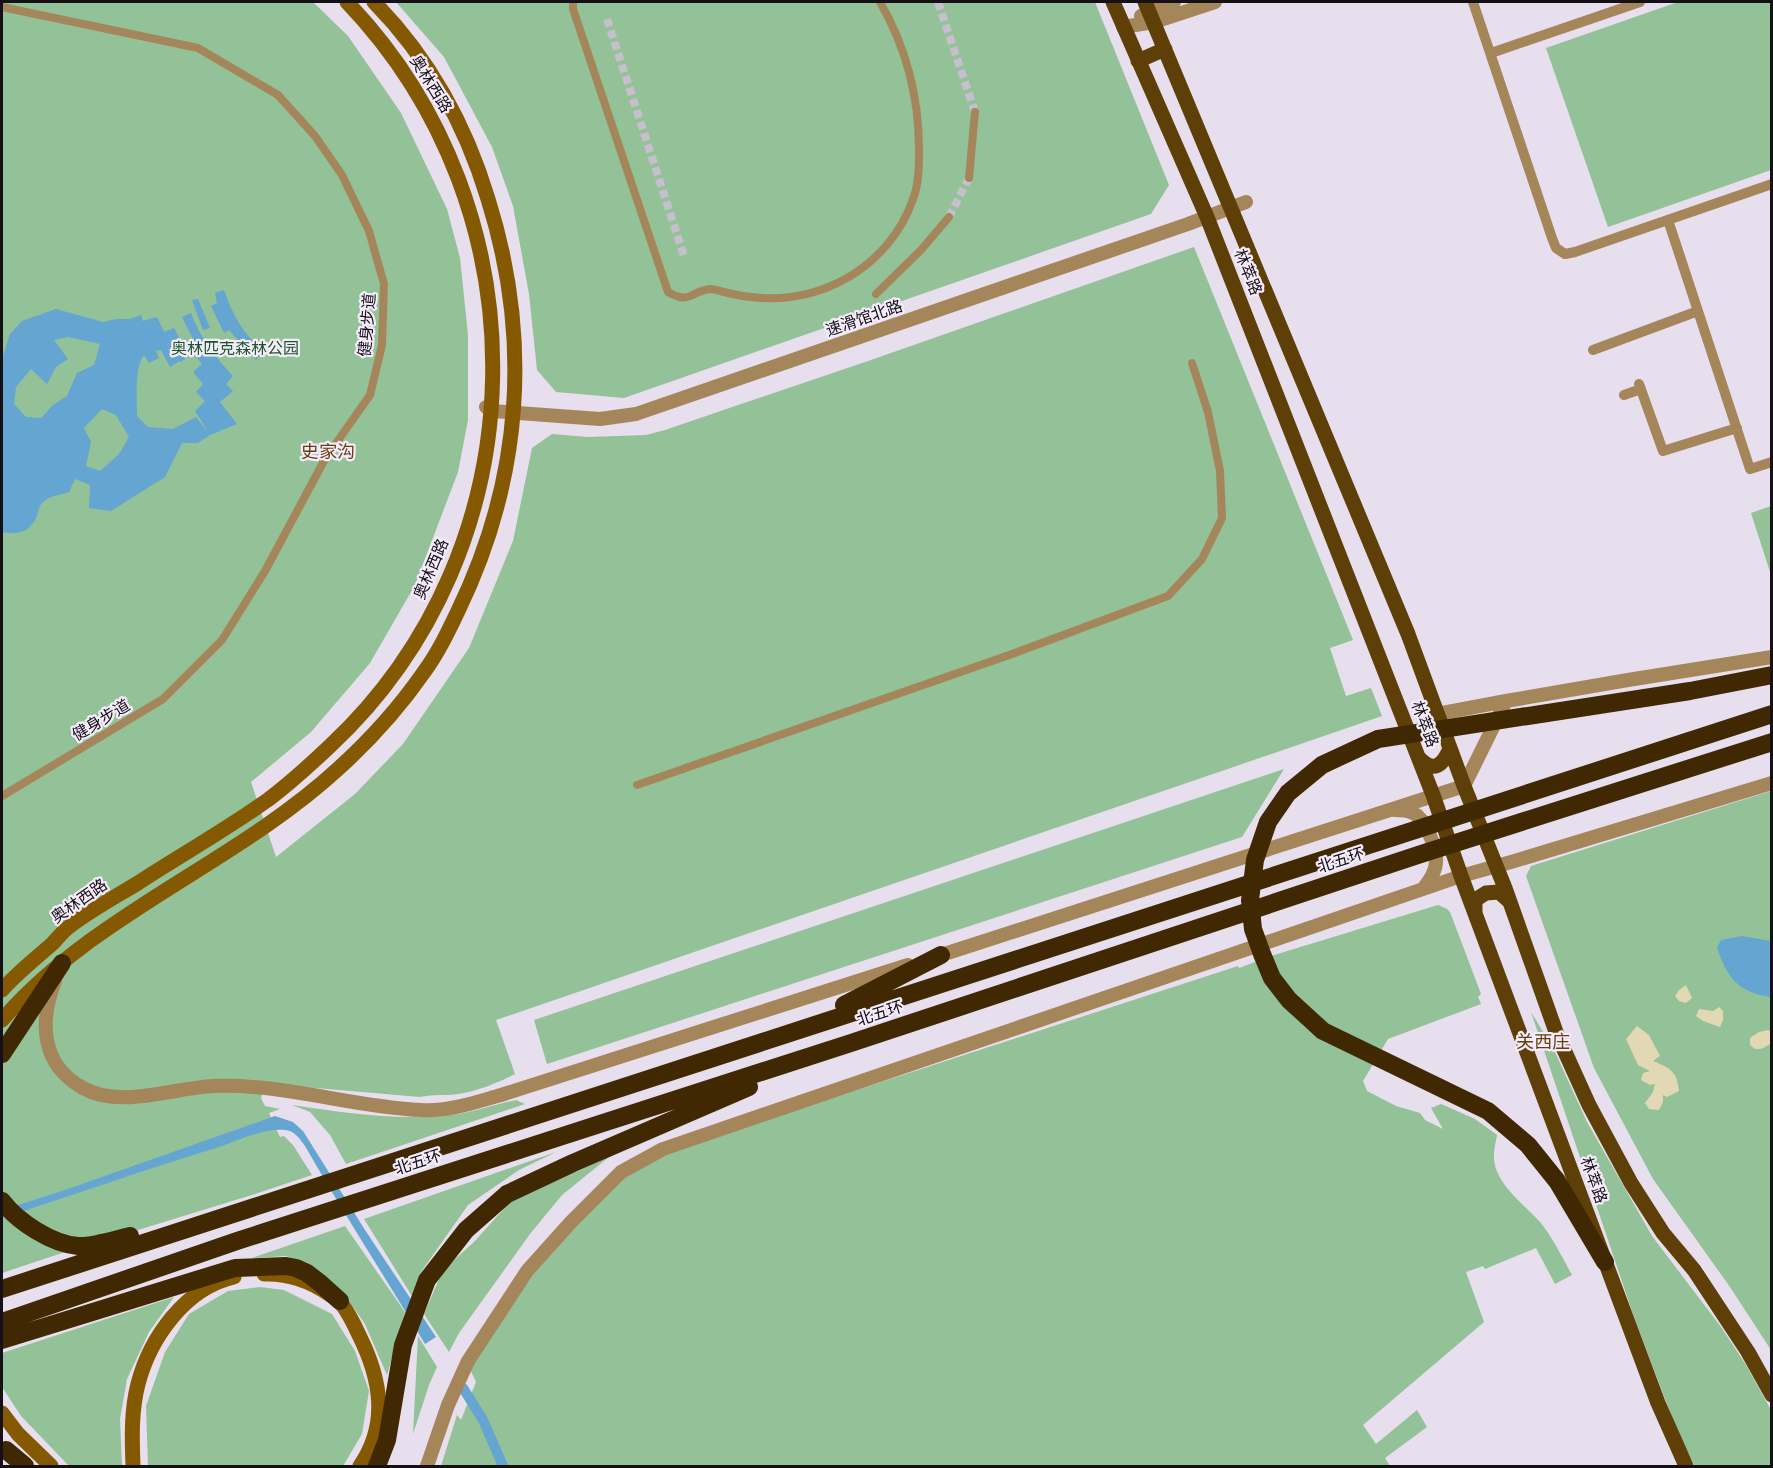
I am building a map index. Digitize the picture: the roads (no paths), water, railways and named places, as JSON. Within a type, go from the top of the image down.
[{"type":"highway","points":[[1605,1262],[1557,1181],[1528,1144],[1488,1111],[1323,1031],[1289,1000],[1272,978],[1253,928],[1250,900],[1255,860],[1268,822],[1287,794],[1322,765],[1378,739],[1604,705],[1772,675]]},
{"type":"highway","name":"北五环","points":[[2,1289],[797,1029],[1512,801],[1772,714]]},
{"type":"highway","name":"北五环","points":[[2,1322],[237,1241],[851,1043],[1418,855],[1772,742]]},
{"type":"highway","points":[[797,1029],[941,955]]},
{"type":"highway","points":[[2,1054],[62,963]]},
{"type":"highway","points":[[377,1467],[387,1440],[403,1345],[425,1287],[438,1264],[466,1230],[507,1194],[573,1163],[851,1043]]},
{"type":"highway","points":[[2,1201],[26,1223],[46,1237],[79,1246],[208,1221]]},
{"type":"highway","points":[[2,1340],[235,1269],[286,1266],[296,1268],[307,1273],[340,1301]]},
{"type":"highway","points":[[4,1447],[26,1467]]},
{"type":"main road","name":"奥林西路","points":[[2,990],[69,927],[270,798],[331,745],[373,702],[406,656],[429,619],[454,566],[469,525],[485,462],[494,371],[490,309],[480,247],[463,190],[438,131],[410,82],[347,2]]},
{"type":"main road","name":"奥林西路","points":[[2,1020],[20,1000],[97,934],[293,807],[337,770],[387,720],[425,670],[438,650],[481,560],[495,518],[508,458],[515,363],[511,297],[497,228],[482,178],[464,133],[440,90],[401,31],[374,2]]},
{"type":"main road","name":"林萃路","points":[[1113,2],[1120,28],[1138,60],[1207,217],[1419,758],[1658,1403],[1686,1467]]},
{"type":"main road","name":"林萃路","points":[[1149,12],[1408,634],[1510,902],[1556,1032],[1589,1105],[1631,1183],[1663,1233],[1694,1270],[1748,1352],[1772,1395]]},
{"type":"main road","points":[[1138,60],[1165,49]]},
{"type":"main road","points":[[1190,180],[1216,170]]},
{"type":"main road","points":[[1221,252],[1245,241]]},
{"type":"main road","points":[[1419,758],[1426,765],[1435,767],[1444,762],[1450,749]]},
{"type":"main road","points":[[1475,914],[1475,900],[1486,893],[1499,891],[1510,902]]},
{"type":"main road","points":[[133,1467],[132,1419],[138,1385],[152,1347],[170,1320],[202,1290],[229,1278],[270,1274],[304,1280],[340,1301],[366,1348],[374,1370],[379,1396],[378,1421],[369,1453],[360,1467]]},
{"type":"main road","points":[[2,1413],[18,1434],[51,1467]]},
{"type":"main road","points":[[4,1447],[20,1467]]},
{"type":"street","points":[[573,2],[573,9],[668,292],[678,298],[711,289],[745,297],[772,299],[798,296],[826,288],[864,267],[894,235],[914,197],[919,165],[918,121],[914,89],[903,50],[880,2]]},
{"type":"street","points":[[1120,28],[1149,12],[1174,2]]},
{"type":"street","points":[[1149,12],[1215,2]]},
{"type":"street","points":[[1473,2],[1556,248],[1565,254],[1772,184]]},
{"type":"street","points":[[1491,53],[1640,2]]},
{"type":"street","name":"健身步道","points":[[2,7],[198,48],[278,95],[315,136],[342,175],[369,231],[384,284],[382,345],[370,395],[325,459],[264,571],[222,640],[164,699],[2,795]]},
{"type":"street","points":[[969,178],[975,112]]},
{"type":"street","name":"速滑馆北路","points":[[489,409],[513,413],[600,419],[636,414],[1246,202]]},
{"type":"street","points":[[876,294],[921,250],[949,217]]},
{"type":"street","points":[[1668,220],[1750,469],[1772,462]]},
{"type":"street","points":[[1593,350],[1698,311]]},
{"type":"street","points":[[637,785],[1046,642],[1168,596],[1202,559],[1222,518],[1220,471],[1208,412],[1192,363]]},
{"type":"street","points":[[1624,395],[1640,386],[1663,451],[1737,428]]},
{"type":"street","points":[[1437,714],[1772,657]]},
{"type":"street","points":[[62,963],[52,987],[46,1013],[47,1047],[61,1071],[84,1089],[98,1094],[136,1097],[210,1086],[246,1086],[368,1105],[422,1110],[464,1105],[941,955],[1464,786],[1506,702]]},
{"type":"street","points":[[427,1467],[448,1405],[468,1361],[527,1271],[571,1222],[621,1172],[663,1149],[1461,876],[1772,783]]},
{"type":"street","points":[[1390,809],[1413,812],[1424,821],[1436,859],[1431,879],[1423,889]]},
{"type":"water","points":[[224,290],[239,324],[263,352],[256,360],[229,330],[224,333],[211,306],[217,303],[215,293]]},
{"type":"water","points":[[198,299],[210,328],[203,330],[192,300]]},
{"type":"water","points":[[56,309],[103,322],[130,319],[141,315],[143,321],[157,317],[164,332],[174,328],[189,356],[170,367],[161,350],[156,351],[159,358],[149,363],[144,355],[137,376],[137,416],[148,427],[173,429],[196,417],[208,432],[195,411],[205,401],[196,392],[203,384],[193,372],[202,364],[194,354],[199,351],[182,317],[191,313],[209,347],[233,376],[226,384],[233,391],[220,402],[237,424],[210,435],[198,443],[182,443],[165,477],[111,511],[89,508],[90,485],[75,479],[69,492],[51,497],[42,503],[34,522],[27,529],[18,533],[2,532],[2,359],[10,334],[22,321]],"holes":[[[68,337],[100,344],[94,365],[77,373],[67,396],[53,405],[41,418],[26,417],[14,404],[16,387],[31,369],[47,384],[56,367],[68,359],[54,340]],[[102,409],[116,415],[129,437],[119,454],[100,471],[86,466],[91,442],[84,428]]]},
{"type":"water","points":[[1742,936],[1771,941],[1771,997],[1750,992],[1742,987],[1725,968],[1717,948],[1721,940]]},
{"type":"water","points":[[275,1116],[293,1122],[303,1131],[436,1337],[425,1344],[305,1146],[296,1135],[288,1130],[251,1135],[2,1218],[2,1210]]},
{"type":"waterway","points":[[463,1388],[483,1420],[503,1466]]},
{"type":"tunnel","points":[[938,2],[975,112]]},
{"type":"tunnel","points":[[607,19],[684,256]]},
{"type":"tunnel","points":[[949,217],[969,178]]},
{"type":"district","name":"史家沟","points":[[328,451]]},
{"type":"district","name":"关西庄","points":[[1543,1041]]},
{"type":"park label","name":"奥林匹克森林公园","points":[[235,348]]}]
